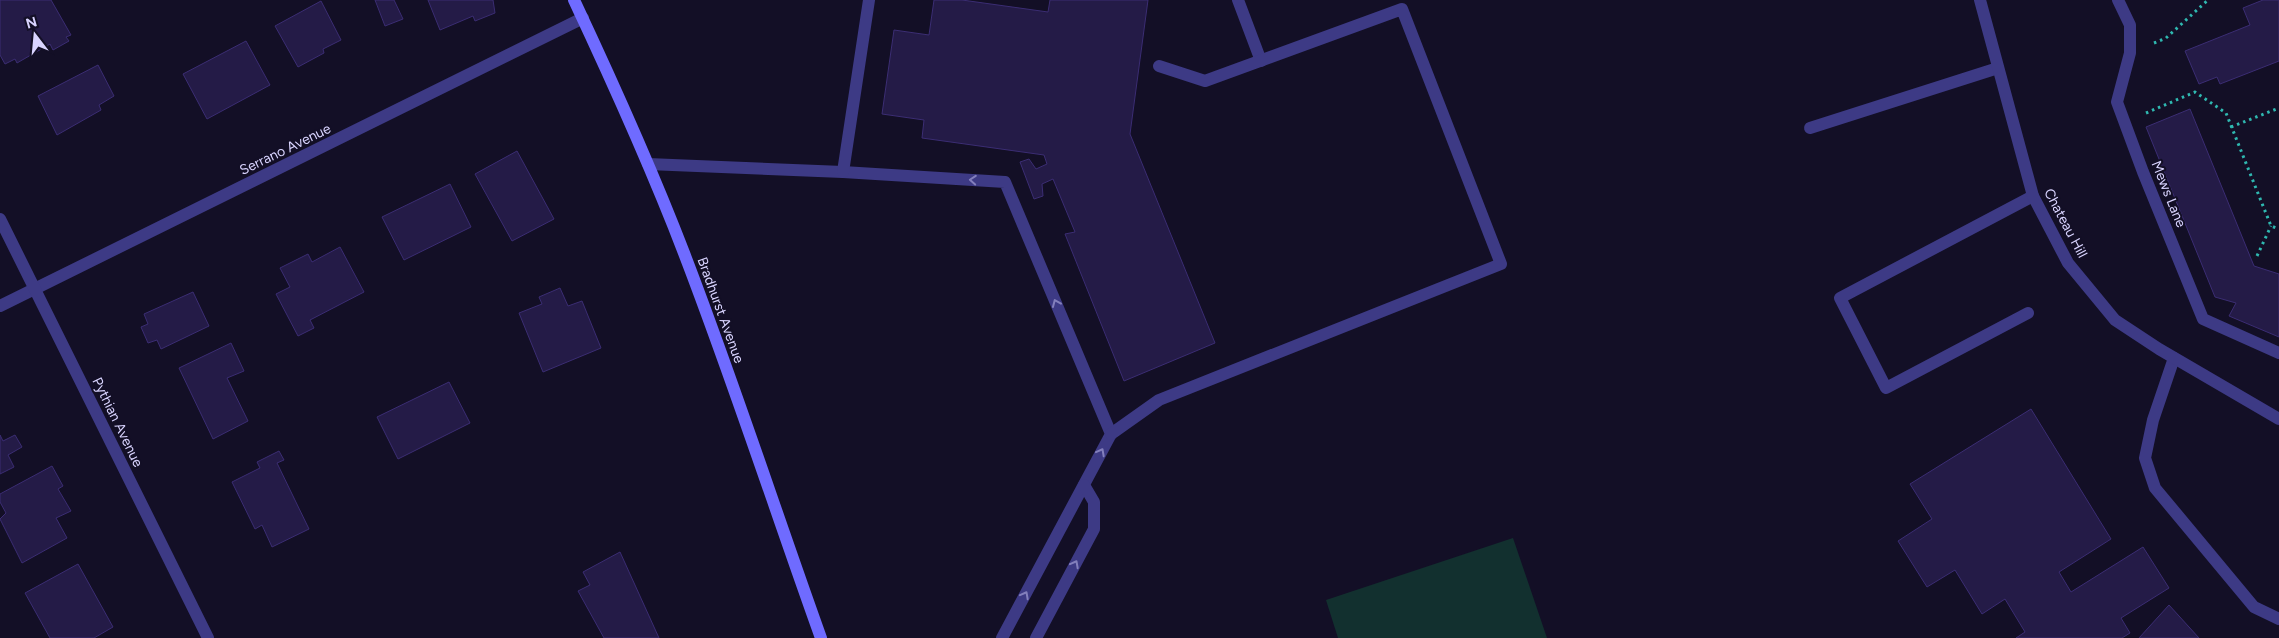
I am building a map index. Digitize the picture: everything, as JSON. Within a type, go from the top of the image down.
[{"type":"main road","name":"Bradhurst Avenue","points":[[574,0],[648,164],[702,301],[821,638]]},
{"type":"street","points":[[843,172],[869,0]]},
{"type":"street","points":[[1238,0],[1261,61]]},
{"type":"street","name":"Chateau Hill","points":[[1980,0],[2033,196],[2068,263],[2115,320],[2174,358],[2279,419]]},
{"type":"street","name":"Mews Lane","points":[[2118,0],[2130,25],[2130,52],[2117,102],[2143,172],[2203,319],[2279,353]]},
{"type":"street","points":[[1002,638],[1111,434],[1159,400],[1501,264],[1402,9],[1205,81],[1158,66]]},
{"type":"street","name":"Serrano Avenue","points":[[0,306],[583,18]]},
{"type":"street","points":[[1810,128],[1998,68]]},
{"type":"street","points":[[648,164],[843,172],[1006,182],[1111,434]]},
{"type":"street","points":[[2028,313],[1886,388],[1840,298],[2033,196]]},
{"type":"street","name":"Pythian Avenue","points":[[0,219],[208,638]]},
{"type":"street","points":[[2174,358],[2152,420],[2145,458],[2155,488],[2254,607],[2279,619]]},
{"type":"street","points":[[1036,638],[1094,529],[1094,502],[1084,484]]},
{"type":"path","points":[[2148,45],[2166,38],[2208,0]]},
{"type":"path","points":[[2139,116],[2195,92],[2226,114],[2271,226],[2279,230]]},
{"type":"path","points":[[2231,128],[2279,108]]},
{"type":"path","points":[[2257,256],[2271,226]]},
{"type":"green space","points":[[1513,538],[1547,638],[1338,638],[1326,600]]},
{"type":"building","points":[[0,0],[51,0],[71,35],[66,37],[69,41],[53,50],[50,44],[17,63],[15,59],[5,64],[0,55]]},
{"type":"building","points":[[375,0],[394,0],[403,19],[385,26]]},
{"type":"building","points":[[428,0],[493,0],[495,13],[475,21],[473,16],[440,30]]},
{"type":"building","points":[[934,0],[962,0],[1048,12],[1050,0],[1148,0],[1130,134],[1215,343],[1124,381],[1065,234],[1075,232],[1053,179],[1042,184],[1043,196],[1034,199],[1020,162],[1029,159],[1036,169],[1047,164],[1044,155],[922,138],[924,120],[882,114],[894,30],[929,35]]},
{"type":"building","points":[[2263,0],[2279,0],[2279,61],[2220,84],[2217,77],[2199,84],[2185,51],[2250,25],[2243,8]]},
{"type":"building","points":[[321,1],[341,40],[323,49],[324,53],[298,67],[275,26]]},
{"type":"building","points":[[246,41],[270,85],[207,119],[183,74]]},
{"type":"building","points":[[98,65],[114,96],[99,105],[101,110],[57,135],[38,96]]},
{"type":"building","points":[[2190,109],[2254,266],[2279,274],[2279,337],[2229,316],[2236,303],[2215,297],[2146,127]]},
{"type":"building","points":[[517,151],[554,219],[512,241],[475,174]]},
{"type":"building","points":[[450,184],[471,227],[404,260],[382,217]]},
{"type":"building","points":[[340,247],[364,292],[310,320],[314,328],[298,336],[276,294],[290,287],[280,268],[308,254],[312,262]]},
{"type":"building","points":[[560,288],[568,306],[582,301],[601,348],[543,372],[519,313],[542,304],[539,297]]},
{"type":"building","points":[[193,292],[209,326],[161,349],[157,340],[148,343],[141,327],[148,324],[144,314]]},
{"type":"building","points":[[231,343],[244,371],[227,378],[248,421],[213,439],[179,368]]},
{"type":"building","points":[[449,382],[470,423],[398,459],[377,417]]},
{"type":"building","points":[[2031,409],[2111,539],[2059,572],[2071,592],[2143,547],[2169,588],[2121,618],[2130,633],[2122,638],[2016,638],[2025,632],[2005,599],[1982,614],[1955,570],[1927,587],[1898,541],[1932,519],[1910,484]]},
{"type":"building","points":[[0,435],[3,441],[15,435],[22,447],[8,455],[14,467],[0,474]]},
{"type":"building","points":[[279,451],[284,460],[277,463],[309,529],[272,547],[262,525],[255,529],[232,482],[260,468],[257,462]]},
{"type":"building","points":[[52,466],[63,486],[58,489],[71,511],[56,518],[67,538],[22,563],[0,519],[6,513],[0,502],[0,494]]},
{"type":"building","points":[[620,552],[659,638],[604,638],[578,591],[590,585],[583,572]]},
{"type":"building","points":[[78,564],[113,627],[94,638],[50,638],[25,593]]},
{"type":"building","points":[[2169,605],[2199,638],[2139,638]]}]
